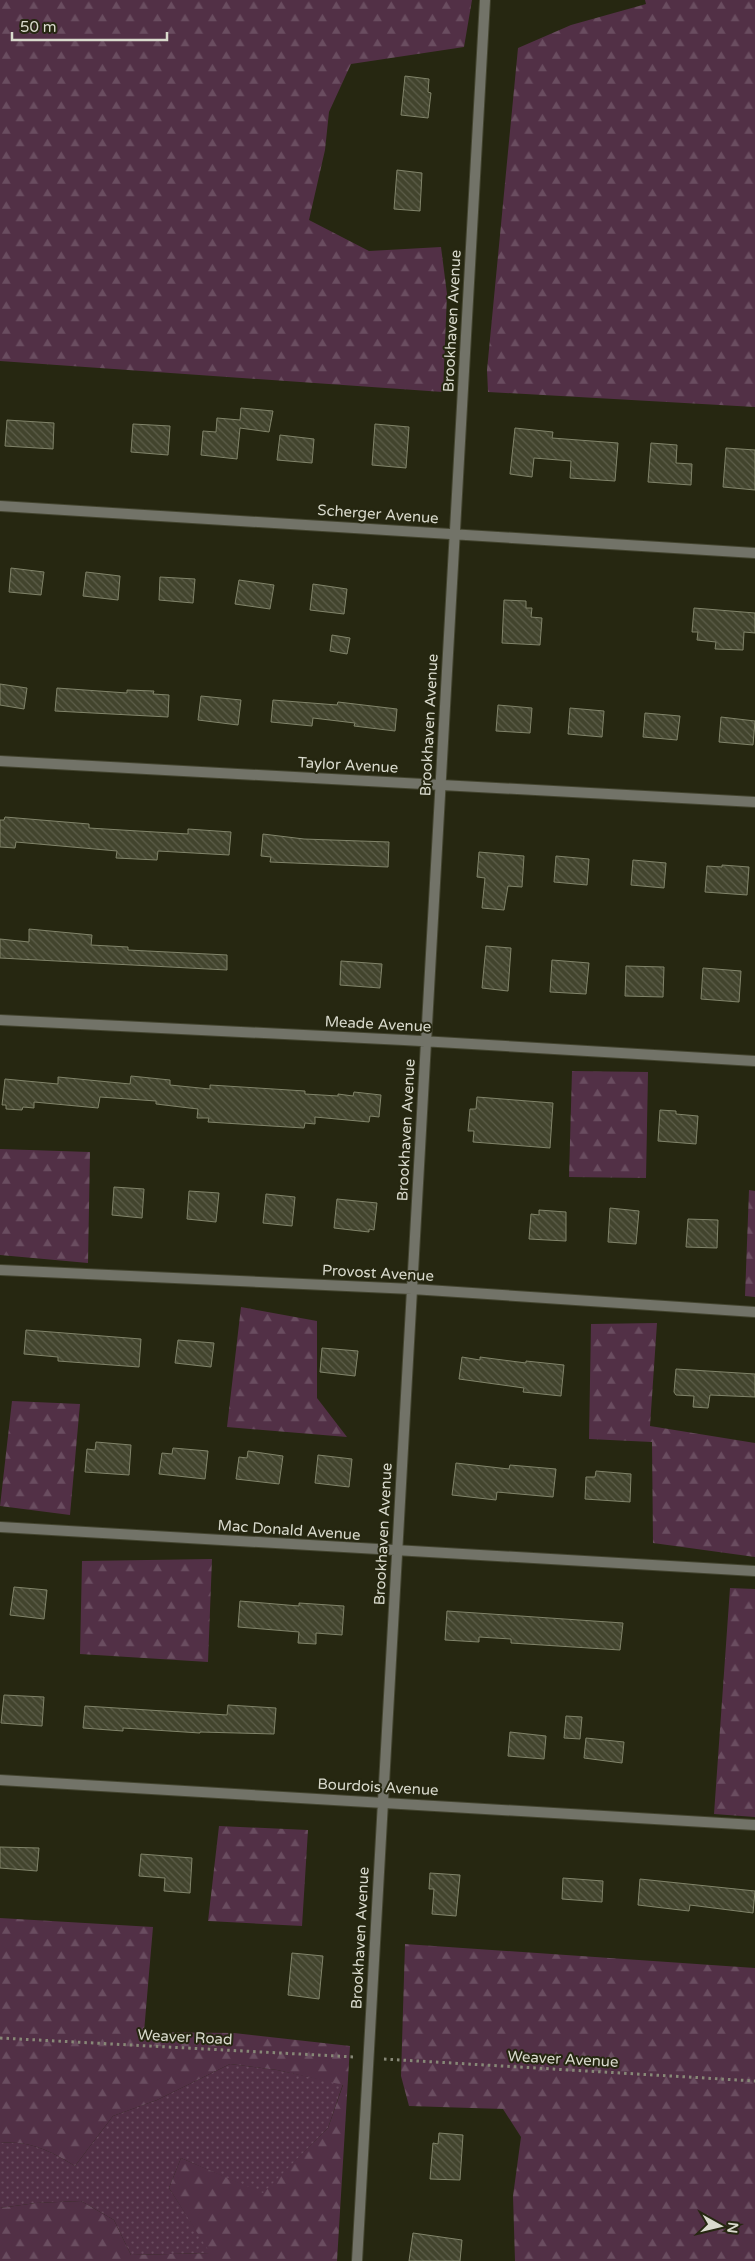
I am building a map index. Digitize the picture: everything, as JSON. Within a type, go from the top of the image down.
[{"type":"street","name":"Brookhaven Avenue","points":[[357,2261],[485,0]]},
{"type":"street","name":"Scherger Avenue","points":[[0,506],[755,553]]},
{"type":"street","name":"Taylor Avenue","points":[[0,762],[755,802]]},
{"type":"street","name":"Meade Avenue","points":[[0,1020],[426,1041],[755,1061]]},
{"type":"street","name":"Provost Avenue","points":[[0,1270],[412,1289],[755,1312]]},
{"type":"street","name":"Mac Donald Avenue","points":[[0,1527],[398,1552],[755,1571]]},
{"type":"street","name":"Bourdois Avenue","points":[[0,1780],[755,1825]]},
{"type":"path","name":"Weaver Road","points":[[0,2038],[369,2058]]},
{"type":"path","name":"Weaver Avenue","points":[[369,2058],[755,2081]]},
{"type":"green space","points":[[0,0],[472,0],[464,47],[351,64],[329,112],[325,150],[309,220],[369,251],[441,247],[447,294],[443,392],[0,361]]},
{"type":"green space","points":[[645,0],[755,0],[755,407],[488,392],[487,370],[518,48],[571,25],[646,4]]},
{"type":"green space","points":[[572,1071],[648,1072],[646,1178],[569,1177]]},
{"type":"green space","points":[[0,1149],[90,1152],[88,1263],[0,1255]]},
{"type":"green space","points":[[749,1190],[755,1191],[755,1297],[745,1296]]},
{"type":"green space","points":[[241,1307],[317,1321],[317,1398],[347,1437],[227,1427]]},
{"type":"green space","points":[[657,1323],[650,1426],[755,1443],[755,1557],[653,1543],[652,1442],[589,1439],[591,1324]]},
{"type":"green space","points":[[12,1401],[80,1404],[70,1515],[0,1506]]},
{"type":"green space","points":[[212,1559],[208,1662],[80,1654],[82,1561]]},
{"type":"green space","points":[[730,1588],[755,1589],[755,1817],[714,1814]]},
{"type":"green space","points":[[219,1826],[308,1830],[302,1926],[208,1921]]},
{"type":"green space","points":[[0,1918],[153,1927],[144,2032],[234,2033],[350,2046],[337,2261],[0,2261],[0,2208],[36,2203],[81,2201],[114,2220],[131,2255],[210,2253],[169,2188],[181,2158],[263,2193],[328,2128],[343,2085],[277,2070],[230,2064],[157,2100],[113,2116],[75,2166],[30,2145],[0,2143]]},
{"type":"green space","points":[[405,1944],[755,1968],[755,2261],[515,2261],[513,2196],[521,2137],[503,2109],[409,2106],[401,2076]]},
{"type":"green space","points":[[230,2064],[277,2070],[343,2084],[328,2128],[263,2194],[181,2158],[169,2188],[211,2253],[131,2255],[114,2220],[81,2201],[36,2203],[0,2208],[0,2143],[30,2145],[75,2166],[113,2116],[157,2100]]},
{"type":"building","points":[[405,76],[429,79],[428,92],[431,93],[428,118],[401,115]]},
{"type":"building","points":[[397,170],[422,173],[420,211],[394,209]]},
{"type":"building","points":[[241,408],[273,411],[269,432],[240,428],[237,459],[201,455],[203,431],[216,432],[217,418],[240,420]]},
{"type":"building","points":[[7,420],[54,423],[53,449],[5,446]]},
{"type":"building","points":[[133,424],[170,426],[168,455],[131,452]]},
{"type":"building","points":[[375,424],[409,427],[406,468],[372,465]]},
{"type":"building","points":[[515,428],[553,432],[552,438],[618,443],[615,481],[570,478],[571,461],[534,458],[532,477],[510,474]]},
{"type":"building","points":[[280,435],[314,439],[312,463],[277,460]]},
{"type":"building","points":[[651,443],[677,445],[676,463],[692,464],[691,485],[648,482]]},
{"type":"building","points":[[726,448],[755,450],[755,490],[723,487]]},
{"type":"building","points":[[11,568],[44,572],[41,595],[9,592]]},
{"type":"building","points":[[86,572],[120,576],[118,600],[83,596]]},
{"type":"building","points":[[160,577],[195,579],[193,603],[159,600]]},
{"type":"building","points":[[239,580],[274,585],[270,609],[235,604]]},
{"type":"building","points":[[313,584],[347,589],[344,614],[310,610]]},
{"type":"building","points":[[504,600],[526,601],[526,608],[532,608],[531,617],[542,618],[540,645],[502,643]]},
{"type":"building","points":[[694,608],[755,613],[755,633],[744,632],[743,650],[715,649],[716,642],[697,640],[698,632],[692,632]]},
{"type":"building","points":[[332,635],[350,638],[347,654],[330,651]]},
{"type":"building","points":[[0,684],[27,688],[24,709],[0,705]]},
{"type":"building","points":[[57,688],[127,693],[127,690],[154,691],[153,694],[169,695],[168,717],[55,711]]},
{"type":"building","points":[[201,696],[241,700],[238,725],[198,720]]},
{"type":"building","points":[[273,700],[337,705],[338,702],[397,709],[395,731],[354,726],[355,723],[313,718],[312,726],[271,722]]},
{"type":"building","points":[[498,705],[532,708],[530,733],[496,731]]},
{"type":"building","points":[[570,708],[604,711],[602,737],[568,734]]},
{"type":"building","points":[[645,713],[680,716],[677,740],[643,737]]},
{"type":"building","points":[[721,717],[755,721],[753,745],[719,742]]},
{"type":"building","points":[[5,817],[89,824],[89,828],[188,834],[188,829],[231,832],[229,855],[158,851],[157,860],[116,858],[117,851],[16,842],[15,848],[0,847],[0,820],[4,820]]},
{"type":"building","points":[[263,834],[304,839],[389,842],[388,867],[270,862],[271,857],[261,856]]},
{"type":"building","points":[[479,852],[524,856],[522,887],[508,886],[504,910],[482,908],[485,878],[477,877]]},
{"type":"building","points":[[556,856],[589,859],[587,885],[554,882]]},
{"type":"building","points":[[633,860],[666,863],[664,888],[631,885]]},
{"type":"building","points":[[722,865],[749,867],[747,895],[705,892],[707,866],[722,867]]},
{"type":"building","points":[[29,929],[92,935],[91,945],[128,947],[128,950],[227,955],[227,970],[0,958],[0,939],[29,942]]},
{"type":"building","points":[[486,946],[511,948],[508,991],[482,988]]},
{"type":"building","points":[[552,960],[589,963],[586,994],[550,992]]},
{"type":"building","points":[[341,961],[382,964],[380,988],[340,985]]},
{"type":"building","points":[[626,966],[664,967],[663,997],[625,996]]},
{"type":"building","points":[[703,968],[741,971],[739,1002],[701,999]]},
{"type":"building","points":[[131,1076],[170,1080],[170,1085],[210,1089],[210,1085],[305,1091],[305,1094],[338,1096],[338,1094],[353,1096],[354,1092],[381,1095],[379,1117],[370,1116],[369,1122],[315,1117],[315,1124],[305,1123],[304,1128],[208,1122],[209,1118],[197,1118],[198,1109],[156,1104],[156,1101],[100,1097],[98,1108],[34,1102],[34,1108],[23,1107],[22,1110],[6,1109],[6,1105],[2,1105],[5,1079],[58,1084],[58,1077],[130,1084]]},
{"type":"building","points":[[477,1097],[553,1103],[550,1148],[473,1142],[474,1131],[468,1131],[470,1109],[476,1109]]},
{"type":"building","points":[[660,1110],[676,1111],[676,1114],[698,1116],[696,1144],[658,1141]]},
{"type":"building","points":[[114,1187],[144,1189],[142,1218],[112,1215]]},
{"type":"building","points":[[189,1191],[219,1193],[216,1222],[187,1219]]},
{"type":"building","points":[[266,1194],[295,1197],[292,1226],[263,1223]]},
{"type":"building","points":[[337,1199],[377,1203],[374,1230],[369,1229],[369,1232],[334,1228]]},
{"type":"building","points":[[610,1208],[639,1211],[636,1244],[608,1242]]},
{"type":"building","points":[[539,1210],[566,1212],[566,1241],[529,1239],[531,1214],[539,1215]]},
{"type":"building","points":[[688,1219],[718,1220],[717,1248],[686,1247]]},
{"type":"building","points":[[26,1330],[141,1339],[139,1367],[58,1361],[58,1357],[24,1354]]},
{"type":"building","points":[[178,1340],[214,1343],[211,1367],[175,1363]]},
{"type":"building","points":[[322,1348],[358,1351],[355,1376],[320,1372]]},
{"type":"building","points":[[462,1357],[480,1360],[480,1357],[526,1363],[526,1361],[564,1365],[561,1396],[523,1392],[524,1388],[459,1379]]},
{"type":"building","points":[[676,1369],[755,1374],[755,1397],[710,1395],[708,1408],[693,1407],[694,1396],[676,1395],[674,1392]]},
{"type":"building","points":[[96,1442],[131,1445],[129,1475],[85,1472],[87,1449],[95,1450]]},
{"type":"building","points":[[173,1448],[208,1451],[205,1479],[159,1474],[162,1453],[172,1454]]},
{"type":"building","points":[[248,1451],[283,1456],[279,1484],[236,1479],[239,1457],[247,1458]]},
{"type":"building","points":[[318,1455],[352,1459],[349,1487],[315,1483]]},
{"type":"building","points":[[456,1463],[509,1469],[510,1465],[556,1469],[553,1497],[497,1492],[496,1500],[452,1495]]},
{"type":"building","points":[[596,1471],[631,1474],[630,1502],[585,1499],[586,1477],[595,1477]]},
{"type":"building","points":[[14,1587],[47,1590],[44,1619],[10,1615]]},
{"type":"building","points":[[240,1601],[299,1606],[299,1603],[344,1606],[342,1635],[316,1633],[316,1644],[298,1643],[299,1632],[238,1627]]},
{"type":"building","points":[[447,1611],[623,1623],[620,1650],[511,1643],[511,1639],[479,1637],[479,1642],[445,1640]]},
{"type":"building","points":[[4,1695],[44,1697],[42,1726],[1,1723]]},
{"type":"building","points":[[228,1705],[276,1708],[274,1734],[200,1733],[123,1728],[123,1731],[83,1728],[85,1706],[227,1715]]},
{"type":"building","points":[[566,1716],[582,1717],[580,1739],[564,1738]]},
{"type":"building","points":[[510,1732],[546,1736],[544,1759],[508,1756]]},
{"type":"building","points":[[586,1738],[624,1742],[622,1763],[584,1758]]},
{"type":"building","points":[[0,1847],[39,1848],[37,1871],[0,1868]]},
{"type":"building","points":[[141,1854],[192,1858],[190,1893],[164,1891],[165,1878],[139,1876]]},
{"type":"building","points":[[430,1873],[460,1875],[456,1916],[432,1914],[434,1889],[429,1889]]},
{"type":"building","points":[[563,1878],[603,1881],[602,1902],[562,1899]]},
{"type":"building","points":[[640,1879],[755,1891],[753,1913],[690,1905],[689,1911],[638,1905]]},
{"type":"building","points":[[292,1953],[323,1956],[319,1999],[288,1995]]},
{"type":"building","points":[[439,2133],[463,2135],[460,2180],[430,2179],[433,2143],[438,2144]]},
{"type":"building","points":[[413,2233],[462,2240],[460,2261],[409,2261]]}]
